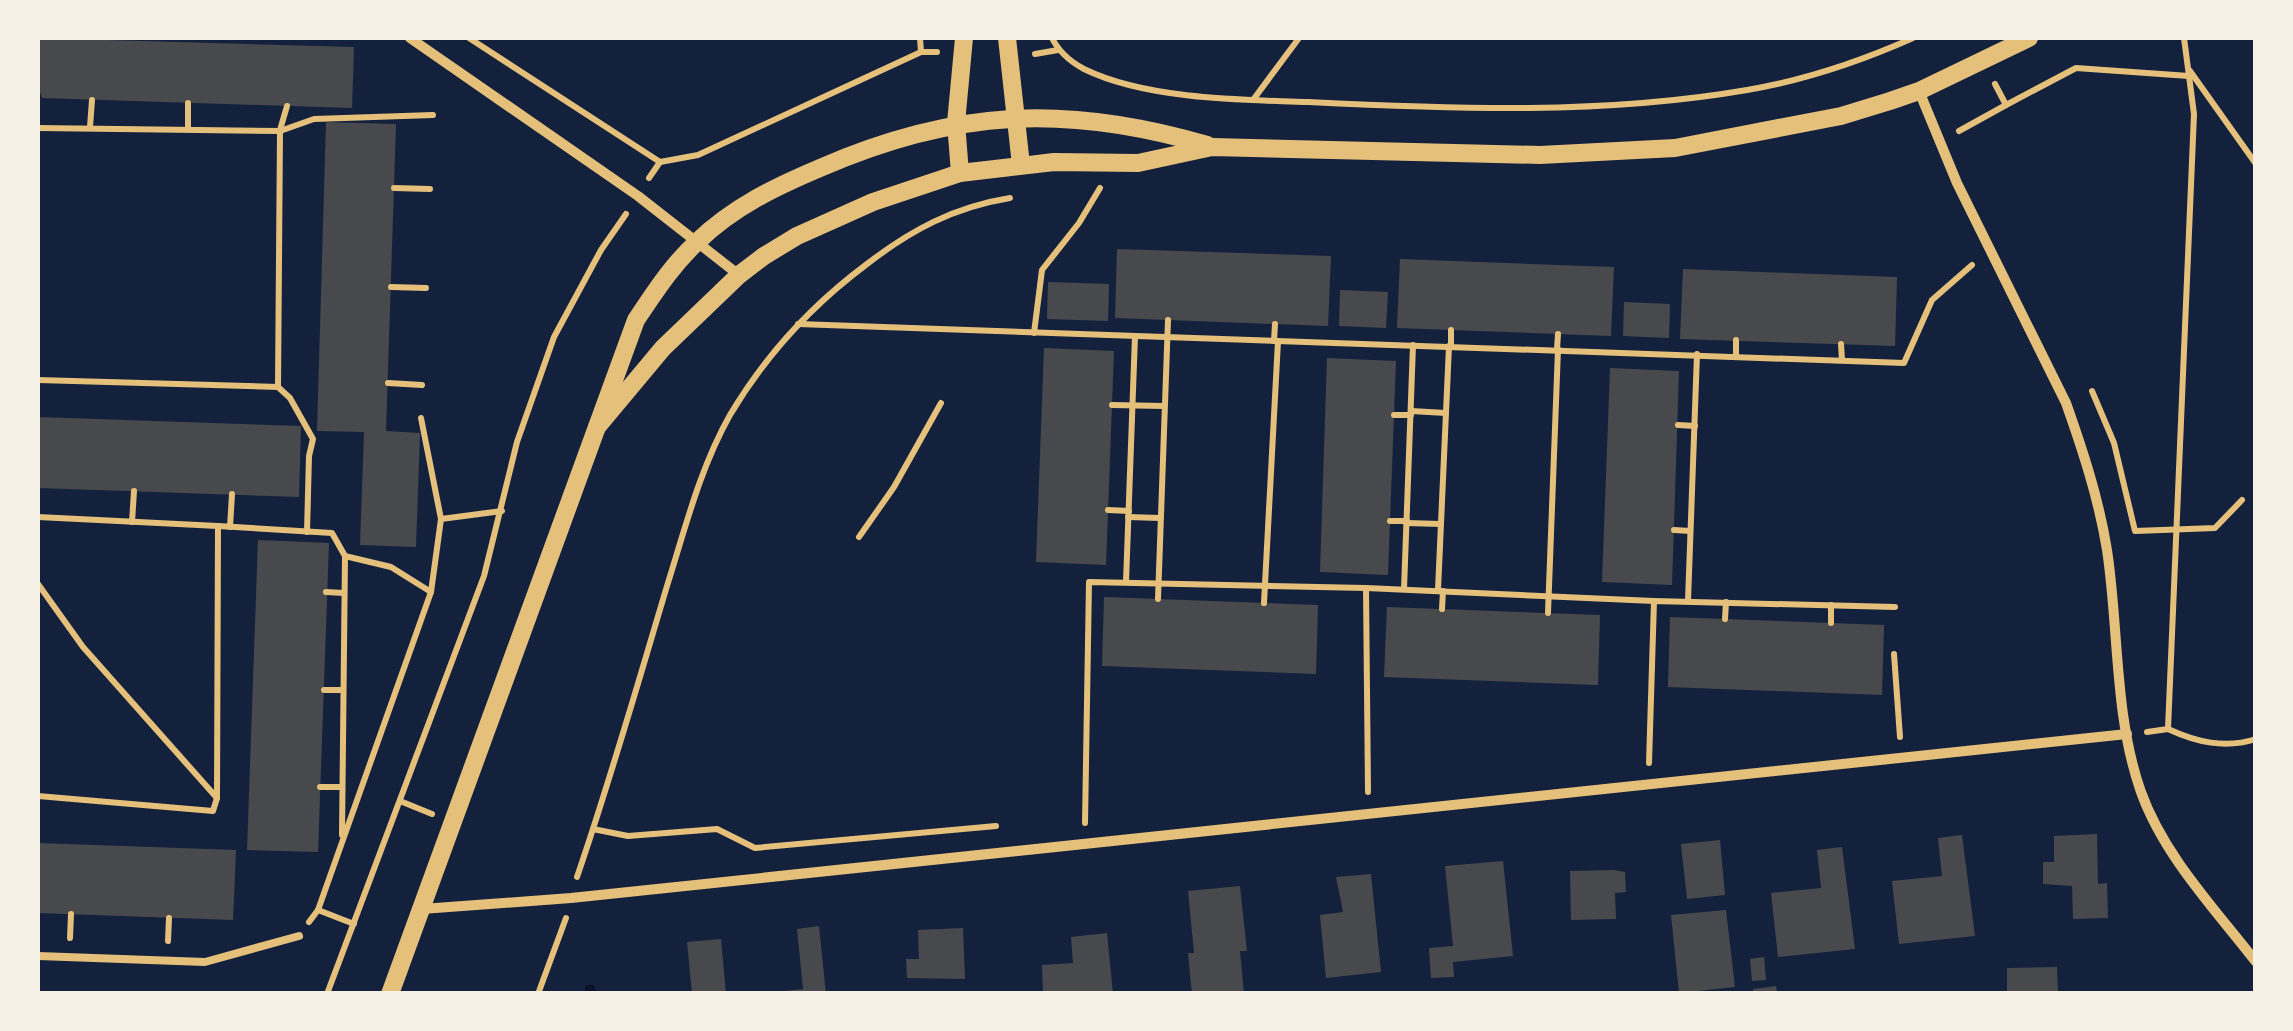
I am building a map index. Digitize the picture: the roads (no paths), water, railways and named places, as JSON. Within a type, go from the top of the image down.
[{"type":"street","points":[[410,38],[638,196],[739,274]]},
{"type":"street","points":[[960,173],[956,124],[964,38]]},
{"type":"street","points":[[1006,38],[1021,165]]},
{"type":"street","points":[[597,427],[663,348],[739,274],[797,236],[873,202],[960,173],[1021,165],[1138,163],[1212,147],[1540,156],[1675,148],[1841,116],[1919,91],[2028,38]]},
{"type":"street","points":[[1919,91],[1983,238],[2066,403],[2078,437],[2106,548],[2127,734],[2140,791],[2161,836],[2256,962]]},
{"type":"street","points":[[390,994],[636,320],[670,271],[697,242],[734,210],[770,190],[872,148],[956,124],[1017,117],[1144,127],[1212,147]]},
{"type":"street","points":[[422,908],[571,898],[2127,734]]},
{"type":"lane","points":[[38,956],[206,962],[298,936]]}]
